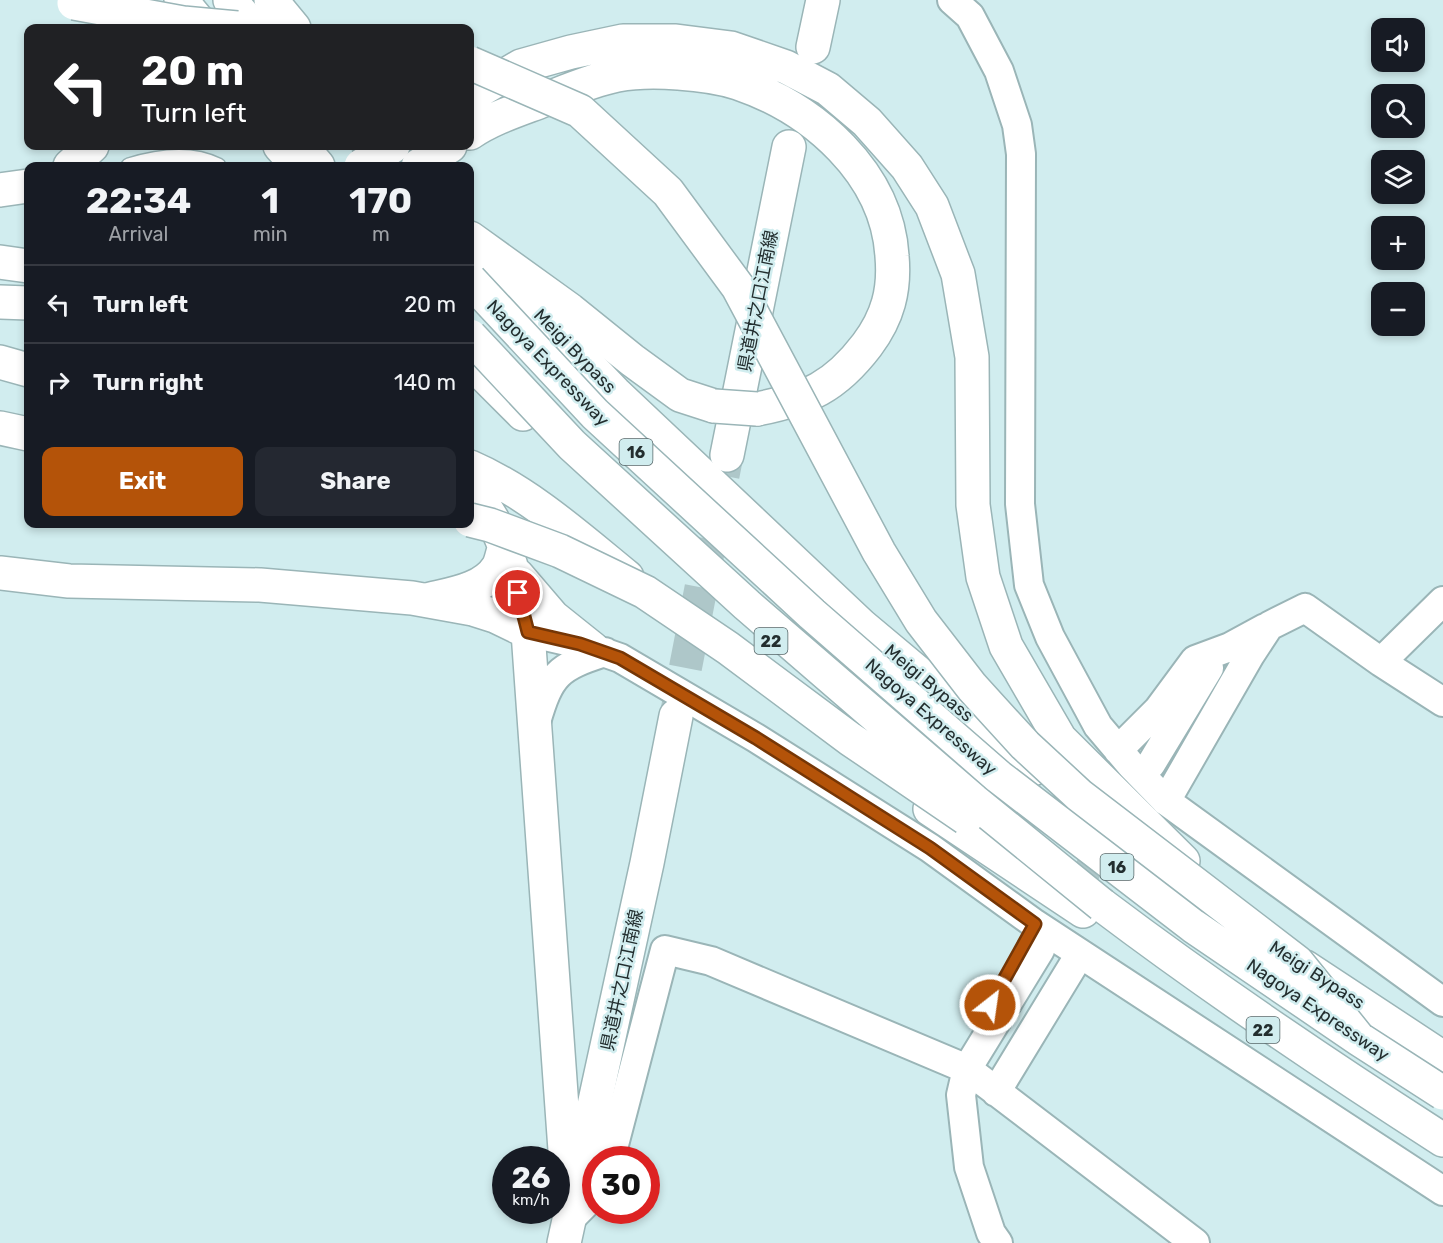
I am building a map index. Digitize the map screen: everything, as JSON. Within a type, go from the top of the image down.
[{"type":"main road","points":[[120,0],[124,24]]},
{"type":"main road","points":[[163,0],[181,24]]},
{"type":"main road","points":[[181,0],[201,24]]},
{"type":"main road","points":[[230,0],[251,24]]},
{"type":"main road","points":[[271,0],[291,24]]},
{"type":"main road","points":[[813,47],[823,0]]},
{"type":"main road","points":[[80,1],[113,24]]},
{"type":"main road","points":[[80,1],[194,24]]},
{"type":"main road","points":[[474,94],[521,66],[623,41],[676,40],[731,48],[786,68],[828,89],[867,122],[907,167],[932,206],[958,274],[972,357],[973,505],[983,577],[1006,646],[1060,739],[1261,938]]},
{"type":"main road","points":[[474,65],[580,111],[668,192],[738,287],[879,552],[921,621],[972,687],[1025,745],[1079,795],[1297,962],[1359,1039]]},
{"type":"main road","points":[[474,130],[485,123],[564,92],[617,75],[677,72],[738,83],[791,107],[845,149],[874,189],[888,222],[894,271],[892,295],[885,317],[862,351],[839,376],[815,393],[786,403],[757,409],[714,406],[680,395],[474,241]]},
{"type":"main road","name":"県道井之口江南線","points":[[727,455],[789,147]]},
{"type":"main road","points":[[74,162],[87,150]]},
{"type":"main road","points":[[284,150],[294,162]]},
{"type":"main road","points":[[304,150],[315,162]]},
{"type":"main road","points":[[355,150],[365,162]]},
{"type":"main road","points":[[367,162],[385,150]]},
{"type":"main road","points":[[424,162],[444,150]]},
{"type":"main road","points":[[0,192],[24,187]]},
{"type":"main road","name":"Meigi Bypass","points":[[474,246],[615,393],[861,626],[1066,797],[1261,938],[1443,1058]]},
{"type":"main road","points":[[0,262],[24,265]]},
{"type":"main road","name":"Nagoya Expressway","points":[[474,284],[595,414],[812,614],[999,777],[1193,926],[1443,1093]]},
{"type":"main road","points":[[0,302],[24,303]]},
{"type":"main road","name":"Nagoya Expressway","points":[[474,340],[572,445],[738,597],[974,801],[1093,908],[1443,1140]]},
{"type":"main road","points":[[0,362],[24,369]]},
{"type":"main road","name":"22","points":[[474,365],[633,522],[1093,908],[1443,1149]]},
{"type":"main road","points":[[0,428],[24,433]]},
{"type":"main road","points":[[474,469],[507,487],[565,526],[761,689],[855,757],[1093,908]]},
{"type":"main road","points":[[474,496],[493,520],[514,573],[528,632],[567,1231]]},
{"type":"main road","points":[[474,521],[560,551],[645,592],[728,648],[850,739],[983,829],[1093,908]]},
{"type":"main road","points":[[427,600],[464,591],[490,576],[506,555]]},
{"type":"main road","points":[[506,555],[520,580],[553,617],[599,651]]},
{"type":"main road","points":[[0,573],[69,581],[260,585],[427,600],[474,609],[528,632]]},
{"type":"main road","name":"県道井之口江南線","points":[[567,1231],[676,716]]},
{"type":"street","points":[[952,0],[970,16],[999,71],[1017,125],[1021,153],[1020,504],[1029,585],[1050,637],[1098,726],[1166,801],[1443,1002]]},
{"type":"street","points":[[1381,662],[1443,601]]},
{"type":"street","points":[[1118,750],[1158,710],[1195,660],[1230,647],[1305,608],[1381,662],[1443,702]]},
{"type":"street","points":[[1166,801],[1269,626]]},
{"type":"street","points":[[528,632],[620,658],[826,782],[930,848],[1037,937],[1080,954],[1443,1191]]},
{"type":"street","points":[[1151,764],[1210,667],[1230,647]]},
{"type":"street","points":[[534,727],[545,692],[560,672],[574,662],[599,651]]},
{"type":"street","points":[[998,1243],[991,1233],[969,1167],[961,1095],[962,1067],[1037,937]]},
{"type":"street","points":[[614,1146],[665,950],[711,961],[962,1067],[1195,1243]]},
{"type":"street","points":[[996,1092],[1080,954]]},
{"type":"street","points":[[567,1231],[582,1211]]},
{"type":"lane","points":[[141,162],[170,157],[190,158],[204,162]]},
{"type":"lane","points":[[0,192],[24,193]]},
{"type":"tunnel","points":[[676,716],[727,455]]},
{"type":"tunnel","points":[[1040,950],[1151,764]]},
{"type":"route","points":[[518,593],[528,632],[580,644],[620,658],[756,738],[930,848],[1035,924],[990,1005]]}]
